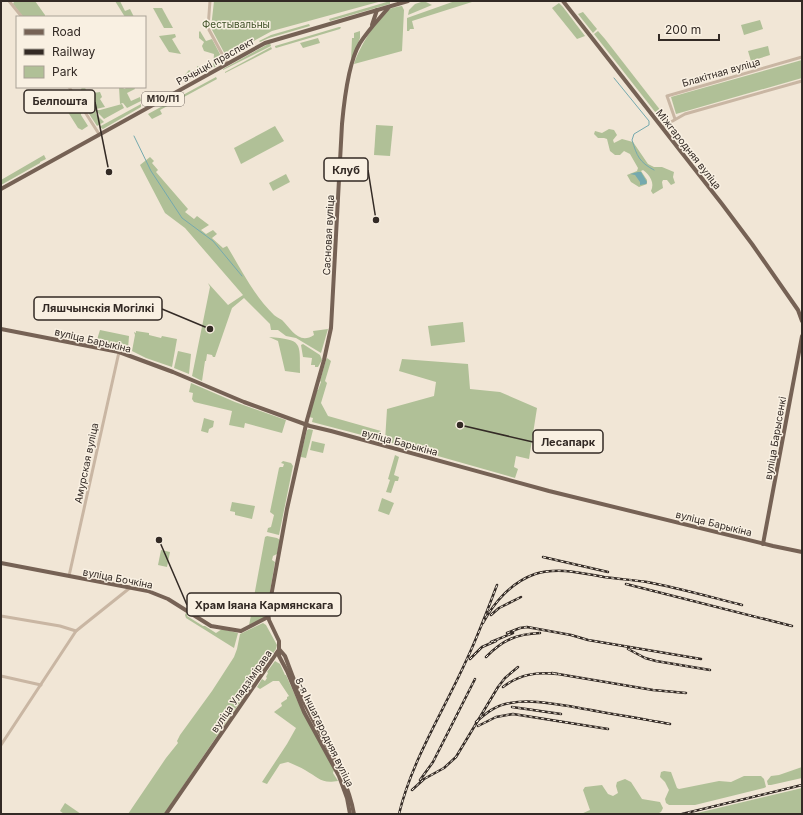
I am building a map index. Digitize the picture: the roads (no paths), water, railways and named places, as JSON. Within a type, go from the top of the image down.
[{"type":"main road","name":"Рэчыцкі праспект","points":[[1,189],[227,63],[271,41],[408,1]]},
{"type":"main road","name":"Міжгародняя вуліца","points":[[562,1],[752,244],[798,310],[802,321]]},
{"type":"main road","name":"Сасновая вуліца","points":[[306,424],[324,360],[331,328],[344,103],[352,64],[357,50],[376,20],[389,6]]},
{"type":"main road","points":[[366,13],[372,14],[376,20],[379,16],[378,10]]},
{"type":"main road","name":"вуліца Барыкіна","points":[[1,329],[119,352],[173,372],[244,402],[306,424],[549,491],[763,544],[802,552]]},
{"type":"main road","name":"вуліца Барысенкі","points":[[763,544],[802,336]]},
{"type":"main road","points":[[268,617],[287,509],[306,424]]},
{"type":"main road","name":"вуліца Бочкіна","points":[[1,563],[148,591],[161,596],[211,626],[241,631],[268,617]]},
{"type":"main road","name":"вуліца Уладзімірава","points":[[166,814],[279,649],[278,639],[268,617]]},
{"type":"main road","name":"8-я Іншагародняя вуліца","points":[[279,649],[279,656],[304,712],[339,776],[347,798],[350,814]]},
{"type":"main road","name":"8-я Іншагародняя вуліца","points":[[279,649],[285,656],[308,710],[341,772],[348,789],[354,814]]},
{"type":"main road","points":[[273,658],[281,659]]},
{"type":"street","points":[[9,1],[21,16]]},
{"type":"street","points":[[210,1],[208,28],[227,63]]},
{"type":"street","name":"Блакітная вуліца","points":[[675,119],[668,96],[802,57]]},
{"type":"street","points":[[662,127],[685,114],[802,81]]},
{"type":"street","points":[[71,88],[99,134]]},
{"type":"street","name":"Амурская вуліца","points":[[70,576],[119,352]]},
{"type":"street","points":[[1,744],[76,631],[131,587]]},
{"type":"street","points":[[1,616],[60,626],[76,631]]},
{"type":"street","points":[[1,676],[41,685]]},
{"type":"water","points":[[641,172],[647,182],[646,184],[640,185],[640,182],[635,175],[630,174]]},
{"type":"waterway","points":[[614,78],[649,121],[649,125],[634,134],[632,140],[639,158],[654,170]]},
{"type":"waterway","points":[[134,136],[151,171],[182,218],[213,241],[242,276]]},
{"type":"railway","points":[[543,557],[608,572]]},
{"type":"railway","points":[[483,623],[498,600],[511,587],[535,574],[552,571],[570,571],[647,582],[742,605]]},
{"type":"railway","points":[[626,584],[792,626]]},
{"type":"railway","points":[[399,814],[420,755],[470,652],[497,585]]},
{"type":"railway","points":[[491,615],[499,608],[521,597]]},
{"type":"railway","points":[[507,633],[527,627],[571,635],[588,640],[701,659]]},
{"type":"railway","points":[[491,642],[513,633]]},
{"type":"railway","points":[[486,657],[498,646],[510,639],[540,633]]},
{"type":"railway","points":[[470,659],[482,647],[496,641]]},
{"type":"railway","points":[[628,649],[645,658],[656,661],[710,670]]},
{"type":"railway","points":[[412,790],[424,779],[444,768],[456,757],[498,687],[505,678],[518,667]]},
{"type":"railway","points":[[503,687],[516,679],[528,675],[542,673],[557,674]]},
{"type":"railway","points":[[552,673],[653,690],[686,693]]},
{"type":"railway","points":[[420,780],[433,762],[475,679]]},
{"type":"railway","points":[[476,722],[487,713],[500,706],[518,702],[542,702],[670,724]]},
{"type":"railway","points":[[512,707],[561,714]]},
{"type":"railway","points":[[478,726],[496,717],[513,714],[608,729]]},
{"type":"railway","points":[[682,814],[802,785]]},
{"type":"place","name":"Белпошта","points":[[109,172]]},
{"type":"place","name":"Клуб","points":[[376,220]]},
{"type":"place","name":"Ляшчынскія Могілкі","points":[[210,329]]},
{"type":"place","name":"Лесапарк","points":[[460,425]]},
{"type":"place","name":"Храм Іяана Кармянскага","points":[[159,540]]},
{"type":"park label","name":"Фестывальны","points":[[236,24]]}]
